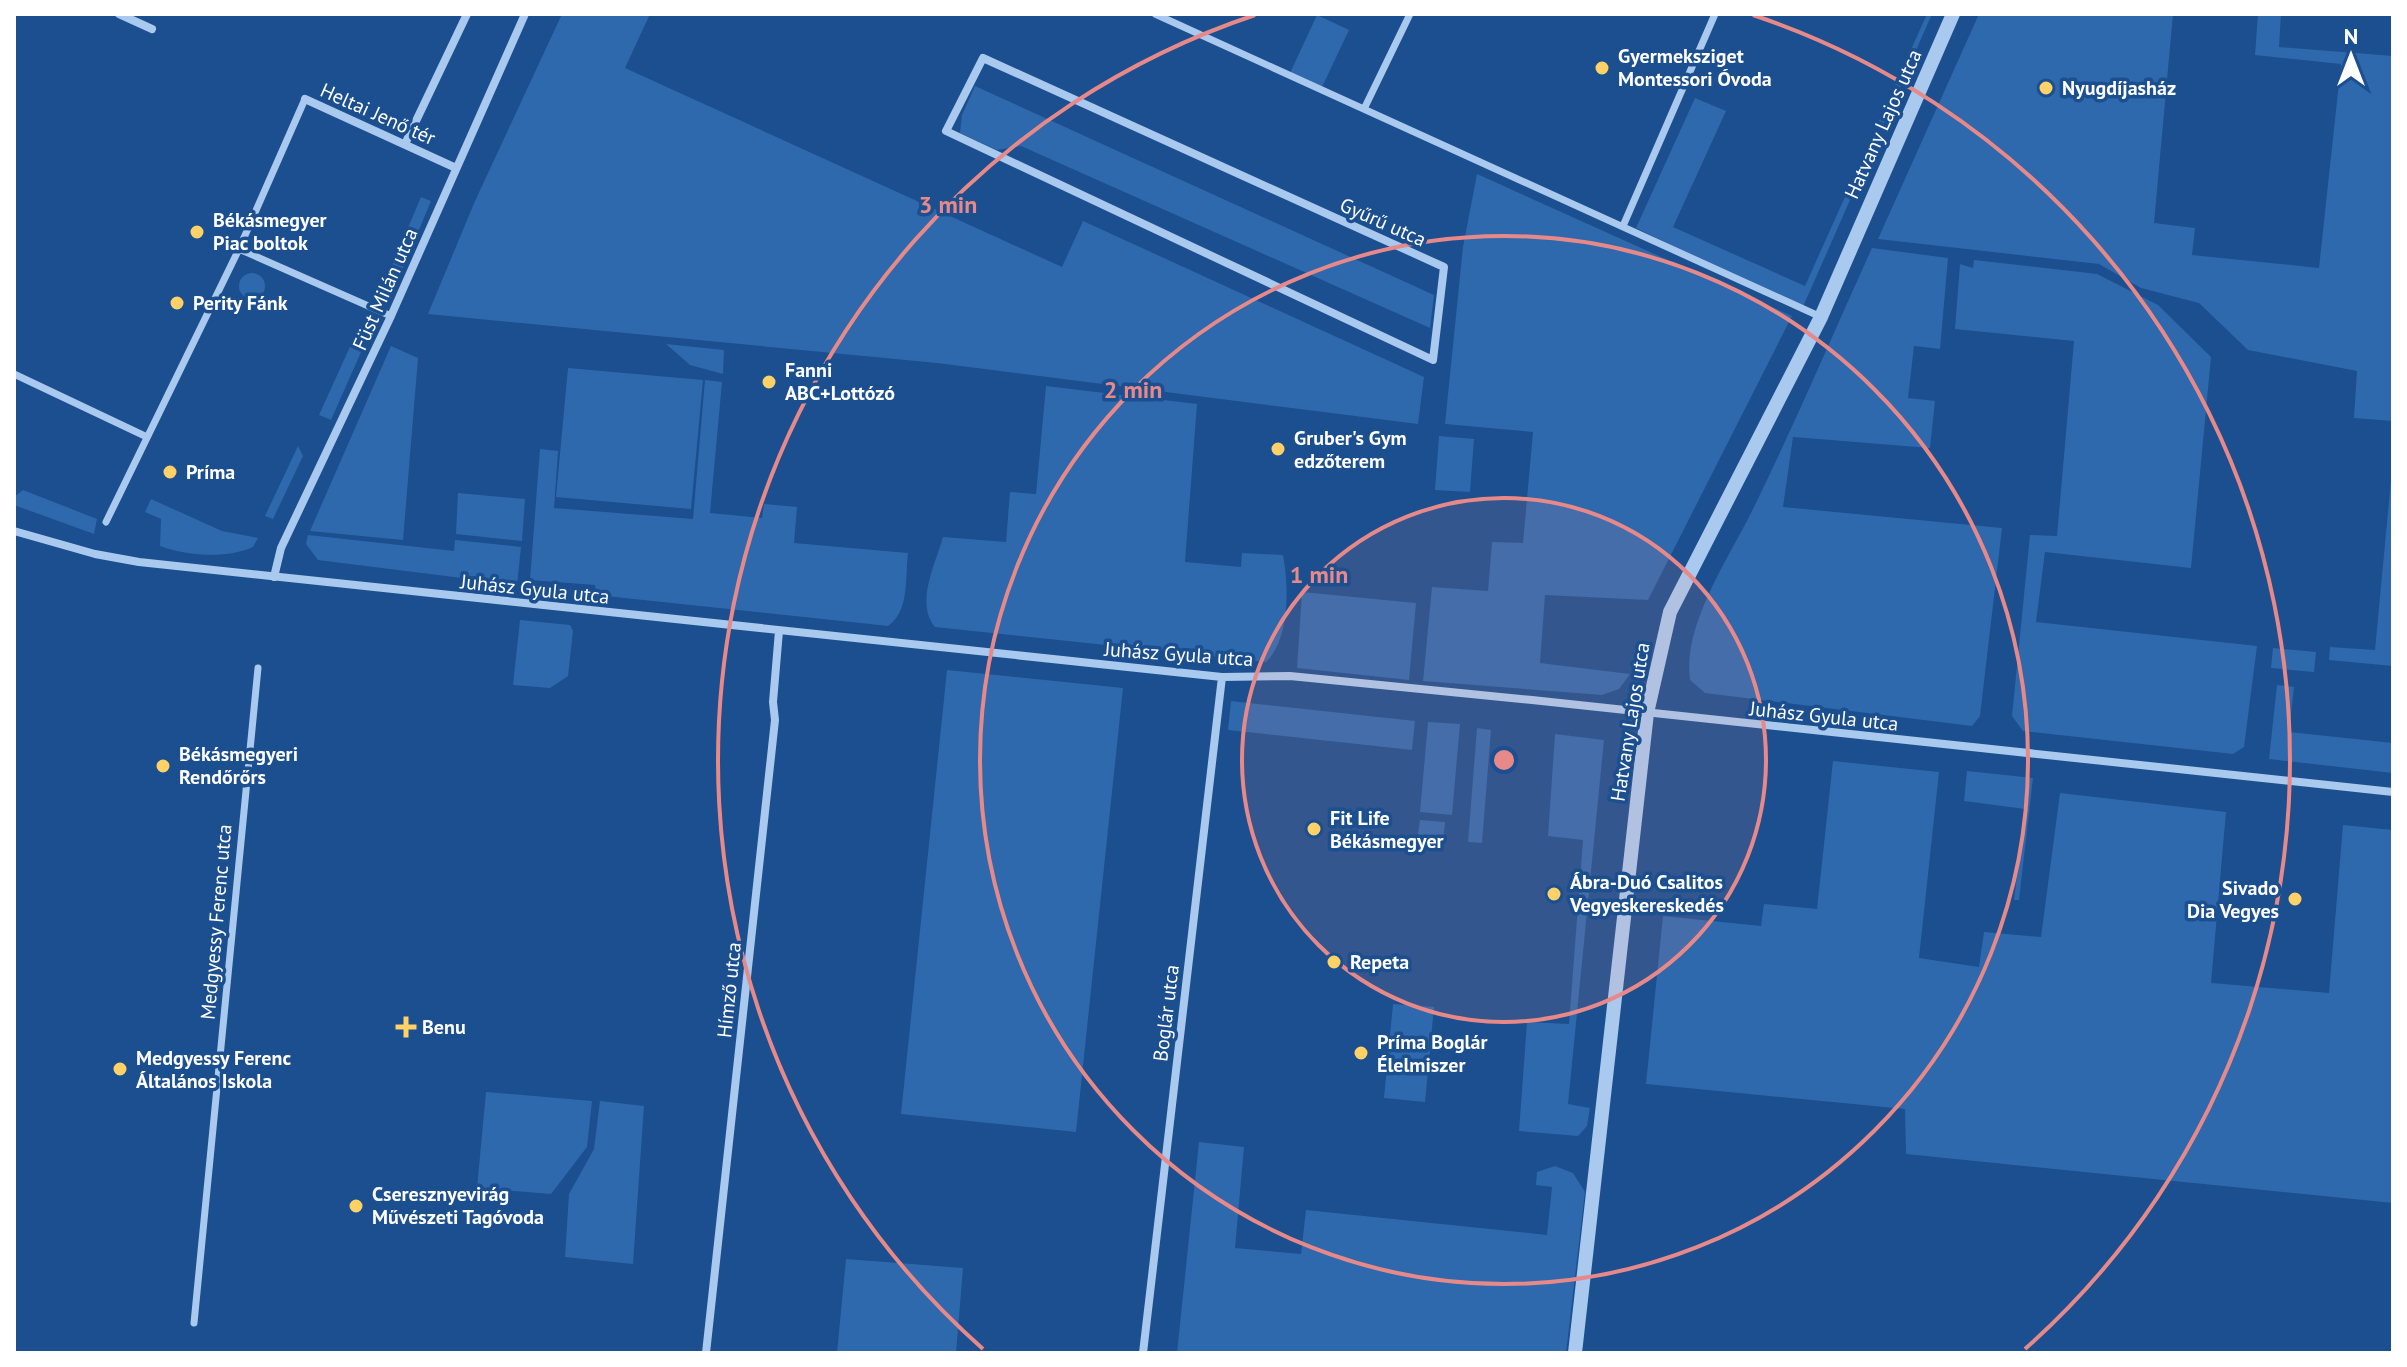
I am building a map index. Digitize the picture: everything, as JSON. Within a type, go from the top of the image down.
[{"type":"street","points":[[119,14],[152,29]]},
{"type":"street","points":[[405,144],[467,14]]},
{"type":"street","name":"Füst Milán utca","points":[[274,577],[284,541],[391,316],[525,14]]},
{"type":"street","points":[[1155,14],[1821,317]]},
{"type":"street","points":[[1364,109],[1410,14]]},
{"type":"street","points":[[1623,226],[1715,14]]},
{"type":"street","name":"Hatvany Lajos utca","points":[[1575,1353],[1647,713],[1670,612],[1821,317],[1953,14]]},
{"type":"street","name":"Gyűrű utca","points":[[983,58],[1444,267],[1433,360],[1105,207],[946,131],[983,58]]},
{"type":"street","name":"Heltai Jenő tér","points":[[106,522],[239,249],[305,99],[456,168]]},
{"type":"street","points":[[239,249],[391,316]]},
{"type":"street","points":[[14,374],[147,437]]},
{"type":"street","name":"Juhász Gyula utca","points":[[14,531],[109,556],[274,577],[1222,677],[1290,676],[2393,792]]},
{"type":"street","name":"Hímző utca","points":[[706,1353],[774,736],[773,702],[779,631]]},
{"type":"street","name":"Medgyessy Ferenc utca","points":[[194,1323],[258,668]]},
{"type":"street","name":"Boglár utca","points":[[1143,1353],[1222,677]]},
{"type":"shaded area","points":[[562,14],[650,14],[625,68],[1062,267],[1083,221],[1424,377],[1418,424],[937,363],[428,314],[475,201]]},
{"type":"shaded area","points":[[1927,14],[1932,14],[1802,309],[1636,228],[1695,98],[1726,111],[1673,227],[1805,286]]},
{"type":"shaded area","points":[[1979,14],[2173,14],[2154,223],[2195,228],[2192,255],[2319,268],[2341,64],[2255,55],[2258,14],[2281,14],[2279,47],[2393,56],[2393,421],[2354,418],[2357,371],[2248,350],[2199,303],[2141,288],[2099,264],[1878,239]]},
{"type":"shaded area","points":[[1317,15],[1349,30],[1322,87],[1290,73]]},
{"type":"shaded area","points":[[975,86],[1434,295],[1430,328],[1021,146],[997,150],[960,133],[962,115]]},
{"type":"shaded area","points":[[1477,174],[1792,316],[1648,600],[1545,595],[1540,663],[1630,674],[1619,689],[1602,695],[1423,681],[1432,587],[1488,591],[1492,542],[1523,543],[1533,432],[1445,424],[1463,247]]},
{"type":"shaded area","points":[[421,197],[431,201],[398,280],[388,275]]},
{"type":"shaded area","points":[[1872,248],[1948,258],[1940,349],[1914,346],[1908,398],[1935,401],[1930,448],[1793,437],[1783,507],[2002,528],[1980,716],[1972,726],[1705,693],[1690,680],[1693,636],[1710,590],[1755,505]]},
{"type":"shaded area","points":[[1974,260],[2097,274],[2158,305],[2211,357],[2191,568],[2045,552],[2036,622],[2257,646],[2244,747],[2233,754],[2023,731],[2012,716],[2030,535],[2057,536],[2074,341],[1955,329],[1960,264],[1973,268]]},
{"type":"shaded area","points":[[252,273],[261,277],[265,286],[261,295],[252,299],[243,295],[239,286],[243,277]]},
{"type":"shaded area","points":[[358,329],[369,334],[331,420],[319,415]]},
{"type":"shaded area","points":[[666,344],[724,350],[723,374],[690,365]]},
{"type":"shaded area","points":[[391,346],[418,358],[403,540],[310,531]]},
{"type":"shaded area","points":[[568,368],[703,380],[691,509],[556,497]]},
{"type":"shaded area","points":[[705,380],[722,382],[710,513],[762,518],[764,504],[797,507],[794,543],[908,553],[903,603],[895,620],[888,626],[596,595],[595,585],[530,580],[540,449],[558,451],[554,508],[693,519]]},
{"type":"shaded area","points":[[1046,386],[1197,404],[1185,562],[1241,567],[1242,553],[1283,555],[1287,596],[1284,626],[1274,652],[1266,662],[935,627],[929,617],[927,595],[943,537],[1006,542],[1010,492],[1036,494]]},
{"type":"shaded area","points":[[1439,436],[1474,439],[1470,492],[1435,490]]},
{"type":"shaded area","points":[[298,446],[303,456],[273,519],[265,516]]},
{"type":"shaded area","points":[[2393,459],[2393,666],[2329,660],[2330,647],[2375,650]]},
{"type":"shaded area","points":[[23,490],[97,519],[94,534],[14,505],[14,497]]},
{"type":"shaded area","points":[[458,493],[525,499],[522,541],[456,534]]},
{"type":"shaded area","points":[[151,499],[222,531],[258,538],[253,547],[220,555],[195,554],[160,546],[161,519],[145,512]]},
{"type":"shaded area","points":[[308,535],[454,551],[455,540],[521,547],[517,585],[318,560],[306,544]]},
{"type":"shaded area","points":[[1302,592],[1416,603],[1409,680],[1297,668]]},
{"type":"shaded area","points":[[520,620],[570,625],[573,631],[568,676],[550,688],[513,685]]},
{"type":"shaded area","points":[[2273,648],[2316,652],[2314,672],[2271,668]]},
{"type":"shaded area","points":[[947,670],[1123,688],[1076,1132],[901,1114]]},
{"type":"shaded area","points":[[2277,685],[2294,687],[2289,732],[2393,743],[2393,773],[2269,759]]},
{"type":"shaded area","points":[[1231,701],[1415,721],[1412,750],[1228,730]]},
{"type":"shaded area","points":[[1428,722],[1460,724],[1452,815],[1420,812]]},
{"type":"shaded area","points":[[1477,728],[1491,730],[1482,843],[1468,842]]},
{"type":"shaded area","points":[[1555,734],[1604,740],[1568,1104],[1590,1108],[1587,1126],[1578,1136],[1519,1131],[1527,1022],[1569,1024],[1583,840],[1548,836]]},
{"type":"shaded area","points":[[1833,761],[1939,772],[1919,958],[1979,967],[1984,932],[2041,937],[2060,793],[2226,812],[2211,983],[2329,993],[2343,825],[2393,830],[2393,1203],[1906,1154],[1905,1109],[1646,1084],[1663,916],[1761,926],[1764,904],[1817,909]]},
{"type":"shaded area","points":[[1967,771],[2033,778],[2019,900],[2014,900],[2025,809],[1964,801]]},
{"type":"shaded area","points":[[1420,820],[1445,822],[1443,844],[1417,841]]},
{"type":"shaded area","points":[[1393,1004],[1434,1007],[1425,1102],[1384,1098]]},
{"type":"shaded area","points":[[486,1092],[592,1101],[587,1147],[551,1194],[477,1188]]},
{"type":"shaded area","points":[[600,1101],[644,1106],[633,1264],[565,1257],[569,1194],[594,1149]]},
{"type":"shaded area","points":[[1199,1142],[1244,1147],[1235,1248],[1301,1254],[1306,1210],[1547,1235],[1552,1187],[1536,1185],[1537,1172],[1555,1166],[1573,1173],[1585,1192],[1566,1353],[1177,1353]]},
{"type":"shaded area","points":[[846,1259],[963,1268],[956,1353],[837,1353]]},
{"type":"place","name":"Gyermeksziget Montessori Óvoda","points":[[1602,68]]},
{"type":"place","name":"Nyugdíjasház","points":[[2046,88]]},
{"type":"place","name":"Békásmegyer Piac boltok","points":[[197,232]]},
{"type":"place","name":"Perity Fánk","points":[[177,303]]},
{"type":"place","name":"Fanni ABC+Lottózó","points":[[769,382]]},
{"type":"place","name":"Gruber's Gym edzőterem","points":[[1278,449]]},
{"type":"place","name":"Príma","points":[[170,472]]},
{"type":"place","name":"Békásmegyeri Rendőrőrs","points":[[163,766]]},
{"type":"place","name":"Fit Life Békásmegyer","points":[[1314,829]]},
{"type":"place","name":"Ábra-Duó Csalitos Vegyeskereskedés","points":[[1554,894]]},
{"type":"place","name":"Sivado Dia Vegyes","points":[[2295,899]]},
{"type":"place","name":"Repeta","points":[[1334,962]]},
{"type":"place","name":"Benu","points":[[406,1027]]},
{"type":"place","name":"Príma Boglár Élelmiszer","points":[[1361,1053]]},
{"type":"place","name":"Medgyessy Ferenc Általános Iskola","points":[[120,1069]]},
{"type":"place","name":"Cseresznyevirág Művészeti Tagóvoda","points":[[356,1206]]}]
